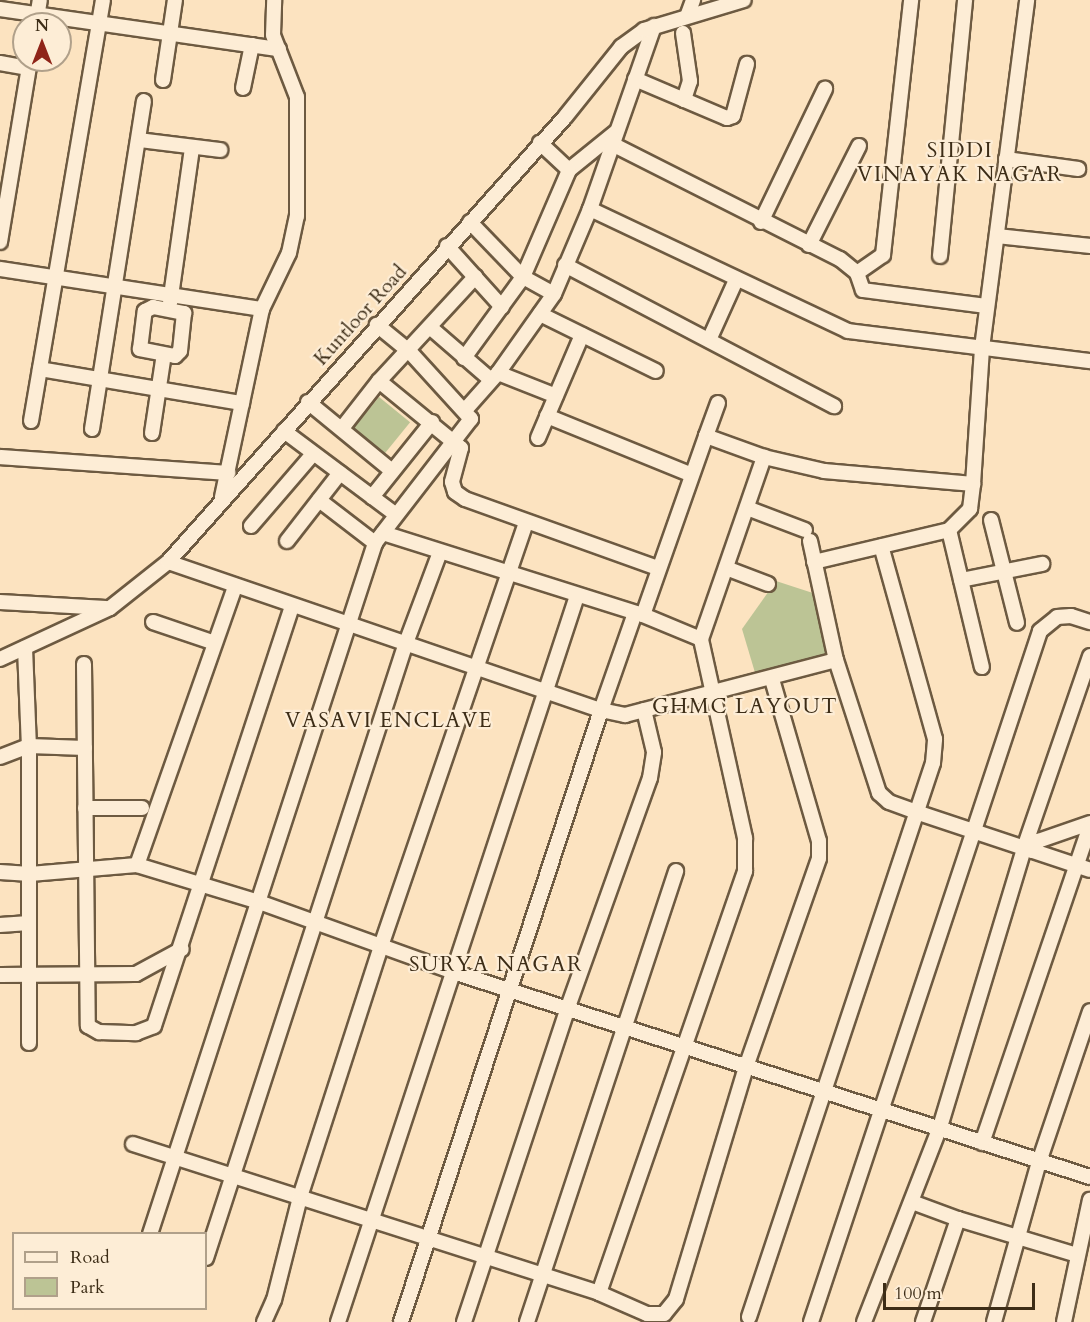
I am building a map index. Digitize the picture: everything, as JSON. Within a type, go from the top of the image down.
[{"type":"street","points":[[31,421],[103,0]]},
{"type":"street","points":[[163,80],[175,0]]},
{"type":"street","points":[[222,499],[262,309],[289,253],[297,216],[297,97],[271,20],[274,0]]},
{"type":"street","points":[[688,15],[693,0]]},
{"type":"street","name":"Kuntloor Road","points":[[0,659],[110,608],[168,562],[540,143],[621,47],[654,26],[724,3],[744,0]]},
{"type":"street","points":[[857,273],[883,255],[911,0]]},
{"type":"street","points":[[940,256],[965,0]]},
{"type":"street","points":[[814,562],[949,530],[970,509],[982,348],[1027,0]]},
{"type":"street","points":[[0,9],[28,12]]},
{"type":"street","points":[[72,19],[279,49]]},
{"type":"street","points":[[466,409],[495,376],[554,294],[590,209],[654,26]]},
{"type":"street","points":[[683,33],[690,81],[684,100]]},
{"type":"street","points":[[243,88],[252,45]]},
{"type":"street","points":[[635,79],[727,118],[733,116],[747,64]]},
{"type":"street","points":[[0,242],[28,72]]},
{"type":"street","points":[[761,222],[825,89]]},
{"type":"street","points":[[92,429],[112,286],[144,101]]},
{"type":"street","points":[[614,138],[761,222],[840,259],[857,273],[863,290],[987,306]]},
{"type":"street","points":[[464,358],[523,277],[569,170],[614,138]]},
{"type":"street","points":[[139,140],[220,150]]},
{"type":"street","points":[[540,143],[569,170]]},
{"type":"street","points":[[809,245],[859,146]]},
{"type":"street","points":[[170,302],[192,148]]},
{"type":"street","points":[[1006,159],[1078,169]]},
{"type":"street","points":[[590,209],[848,331],[1090,361]]},
{"type":"street","points":[[470,222],[523,277],[554,294]]},
{"type":"street","points":[[997,236],[1090,246]]},
{"type":"street","points":[[447,246],[502,307]]},
{"type":"street","points":[[565,265],[834,406]]},
{"type":"street","points":[[0,269],[112,286],[170,302],[262,309]]},
{"type":"street","points":[[343,428],[380,381],[410,352],[475,277]]},
{"type":"street","points":[[709,340],[736,280]]},
{"type":"street","points":[[540,314],[656,371]]},
{"type":"street","points":[[150,1232],[348,624],[379,538],[395,514],[471,419],[466,409],[410,352],[377,325]]},
{"type":"street","points":[[431,328],[464,358],[495,376],[556,396]]},
{"type":"street","points":[[538,438],[582,335]]},
{"type":"street","points":[[152,433],[163,360]]},
{"type":"street","points":[[40,369],[158,387],[242,403]]},
{"type":"street","points":[[380,381],[461,448],[452,482],[455,492],[465,500],[658,568]]},
{"type":"street","points":[[308,402],[343,428],[392,471]]},
{"type":"street","points":[[401,1322],[601,710],[658,568],[690,474],[718,403]]},
{"type":"street","points":[[547,416],[690,474]]},
{"type":"street","points":[[372,497],[432,422]]},
{"type":"street","points":[[284,432],[395,514]]},
{"type":"street","points":[[706,436],[764,457],[824,471],[973,484]]},
{"type":"street","points":[[251,526],[313,453]]},
{"type":"street","points":[[0,457],[228,473]]},
{"type":"street","points":[[599,1293],[739,892],[746,859],[710,692],[701,639],[764,457]]},
{"type":"street","points":[[287,541],[340,473]]},
{"type":"street","points":[[319,500],[379,538],[440,552],[639,614],[701,639]]},
{"type":"street","points":[[747,508],[808,535],[836,660],[873,782],[889,802],[1083,868]]},
{"type":"street","points":[[991,520],[1017,623]]},
{"type":"street","points":[[264,1322],[274,1300],[300,1197],[381,946],[526,522]]},
{"type":"street","points":[[949,530],[982,667]]},
{"type":"street","points":[[749,1317],[933,763],[935,739],[881,546]]},
{"type":"street","points":[[207,1255],[406,643],[440,552]]},
{"type":"street","points":[[168,562],[545,692],[601,710],[625,715],[710,692],[772,680],[836,660]]},
{"type":"street","points":[[961,580],[1042,564]]},
{"type":"street","points":[[726,568],[768,584]]},
{"type":"street","points":[[137,865],[235,586]]},
{"type":"street","points":[[338,1322],[577,596]]},
{"type":"street","points":[[0,602],[110,608]]},
{"type":"street","points":[[84,664],[90,1029],[99,1032],[146,1031],[154,1026],[182,949],[200,884],[292,606]]},
{"type":"street","points":[[811,1322],[1040,631],[1057,617],[1071,616],[1090,622]]},
{"type":"street","points":[[153,622],[215,643]]},
{"type":"street","points":[[25,648],[29,746],[29,1043]]},
{"type":"street","points":[[864,1322],[940,1127],[1090,656]]},
{"type":"street","points":[[133,1144],[599,1293],[654,1316],[671,1309],[746,1067],[819,858],[819,842],[772,680]]},
{"type":"street","points":[[464,1322],[488,1257],[568,1007],[654,765],[644,710]]},
{"type":"street","points":[[0,757],[29,746],[85,748]]},
{"type":"street","points":[[85,808],[142,808]]},
{"type":"street","points":[[982,1143],[1083,868],[1090,824],[1038,841],[1028,849]]},
{"type":"street","points":[[0,872],[30,874],[137,865],[259,902],[314,925],[453,972],[568,1007],[880,1112],[940,1127],[1038,1162],[1090,1177]]},
{"type":"street","points":[[527,1322],[676,871]]},
{"type":"street","points":[[0,925],[29,923]]},
{"type":"street","points":[[0,975],[136,974],[182,949]]},
{"type":"street","points":[[994,1322],[1020,1236],[1038,1162],[1090,1011]]},
{"type":"street","points":[[1064,1322],[1090,1200]]},
{"type":"street","points":[[912,1202],[958,1219],[1077,1255]]},
{"type":"street","points":[[922,1322],[958,1219]]},
{"type":"green space","points":[[379,397],[410,422],[385,453],[354,428]]},
{"type":"green space","points":[[776,581],[822,596],[830,657],[756,676],[742,629]]},
{"type":"district","name":"SIDDI VINAYAK NAGAR","points":[[960,163]]},
{"type":"district","name":"GHMC LAYOUT","points":[[745,707]]},
{"type":"district","name":"VASAVI ENCLAVE","points":[[389,721]]},
{"type":"district","name":"SURYA NAGAR","points":[[496,965]]}]
